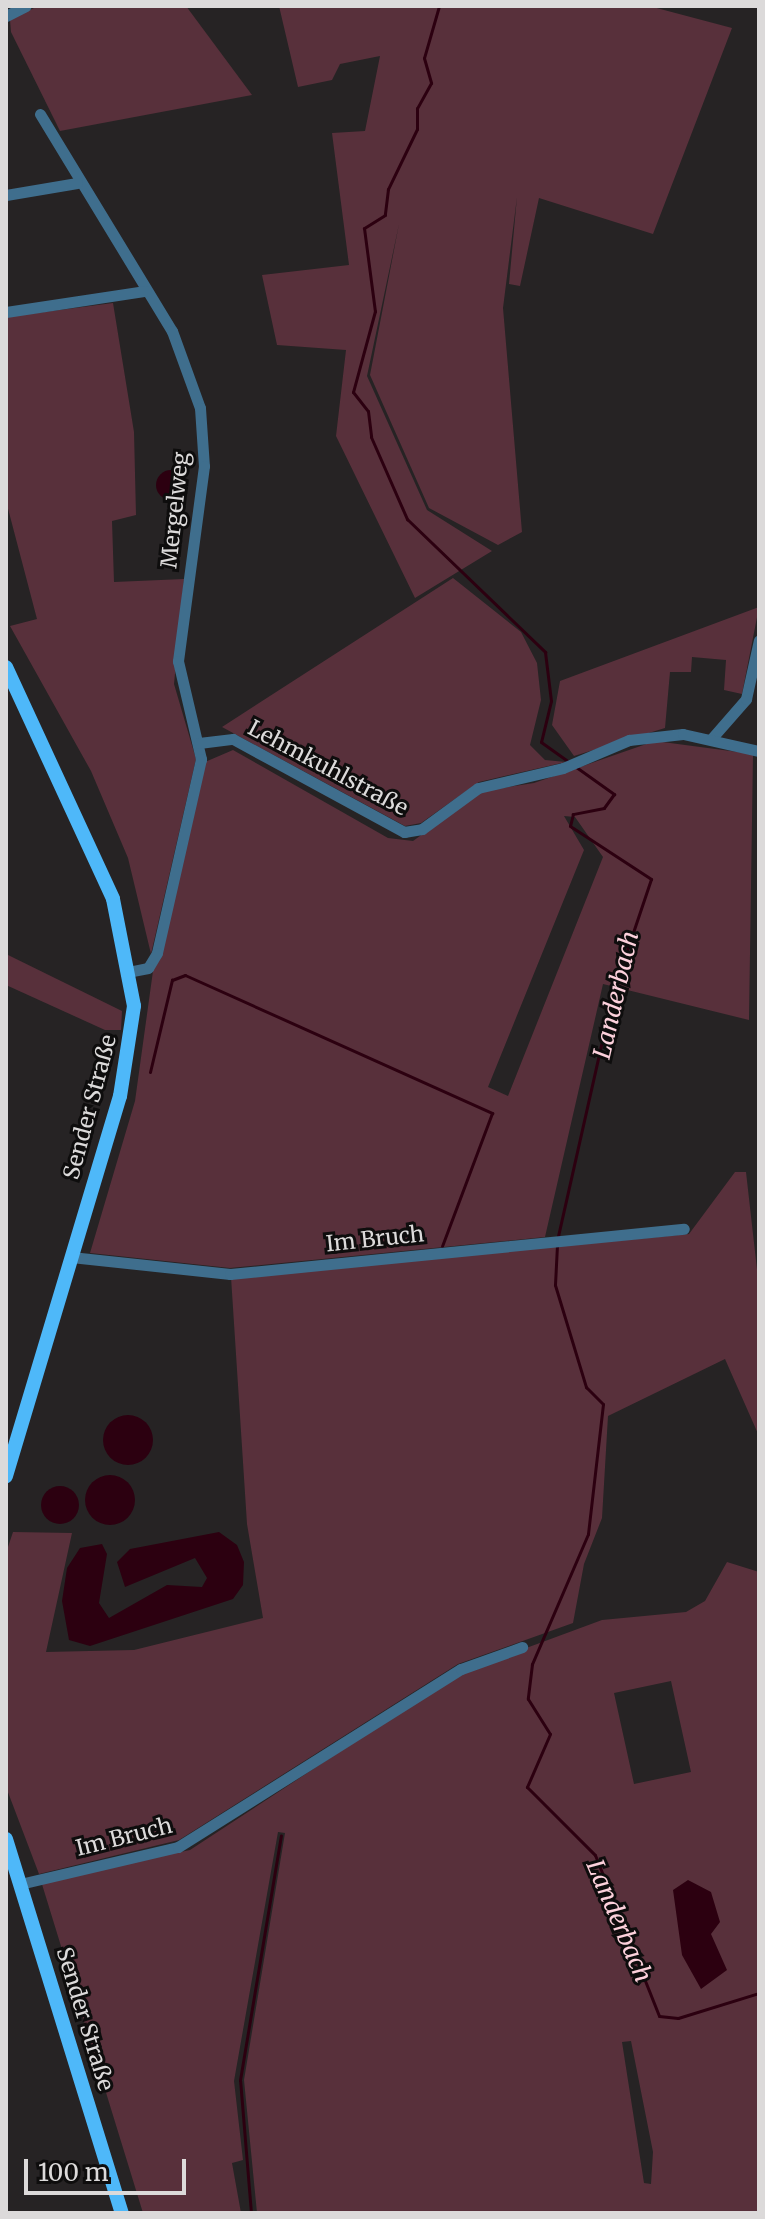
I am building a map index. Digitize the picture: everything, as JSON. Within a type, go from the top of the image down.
[{"type":"main road","name":"Sender Straße","points":[[6,667],[113,899],[132,971],[126,1067],[6,1476]]},
{"type":"main road","name":"Sender Straße","points":[[6,1839],[122,2213]]},
{"type":"street","points":[[6,16],[26,6]]},
{"type":"street","name":"Mergelweg","points":[[40,114],[77,183],[186,359],[200,408],[204,466],[178,661],[199,743]]},
{"type":"street","points":[[6,195],[77,183]]},
{"type":"street","points":[[6,312],[145,291]]},
{"type":"street","points":[[712,738],[746,699],[759,640]]},
{"type":"street","name":"Lehmkuhlstraße","points":[[199,743],[233,739],[404,832],[422,829],[478,788],[563,768],[629,740],[712,738],[759,751]]},
{"type":"street","points":[[132,971],[148,968],[157,953],[201,759],[199,743]]},
{"type":"street","name":"Im Bruch","points":[[71,1257],[230,1274],[684,1229]]},
{"type":"street","name":"Im Bruch","points":[[20,1884],[178,1847],[461,1669],[522,1647]]},
{"type":"shaded area","points":[[38,6],[186,6],[252,95],[60,131],[11,32],[10,20]]},
{"type":"shaded area","points":[[279,6],[649,6],[732,28],[653,234],[539,198],[520,286],[509,284],[517,197],[503,308],[522,532],[498,545],[429,508],[370,375],[399,224],[367,376],[427,510],[492,551],[415,598],[336,436],[346,350],[277,345],[262,275],[349,265],[332,133],[365,131],[380,56],[340,64],[332,80],[298,87]]},
{"type":"shaded area","points":[[113,303],[134,432],[136,515],[112,521],[114,582],[184,579],[174,684],[196,759],[151,954],[128,858],[91,771],[10,626],[37,619],[6,501],[6,317]]},
{"type":"shaded area","points":[[171,470],[177,471],[185,479],[185,491],[177,499],[171,500],[165,499],[157,491],[156,485],[157,479],[165,471]]},
{"type":"shaded area","points":[[453,578],[521,632],[537,663],[541,700],[530,745],[545,760],[566,762],[479,782],[421,823],[405,826],[222,727]]},
{"type":"shaded area","points":[[759,607],[742,694],[724,690],[726,660],[692,657],[691,672],[670,672],[665,728],[574,756],[552,725],[560,681]]},
{"type":"shaded area","points":[[655,741],[753,754],[749,1020],[603,984],[545,1237],[230,1268],[90,1253],[135,1101],[153,971],[205,762],[233,750],[388,838],[413,841],[482,791],[534,783]],"holes":[[[564,816],[575,817],[603,857],[508,1096],[488,1087],[584,850]]]},
{"type":"shaded area","points":[[6,954],[122,1011],[121,1030],[105,1030],[6,985]]},
{"type":"shaded area","points":[[735,1172],[746,1172],[759,1287],[759,1436],[725,1359],[608,1416],[602,1518],[584,1564],[573,1623],[458,1664],[179,1840],[39,1874],[6,1787],[6,1553],[13,1532],[72,1533],[46,1652],[134,1650],[263,1618],[247,1524],[231,1277],[689,1234]]},
{"type":"shaded area","points":[[128,1415],[146,1422],[153,1440],[146,1458],[128,1465],[110,1458],[103,1440],[110,1422]]},
{"type":"shaded area","points":[[110,1475],[128,1482],[135,1500],[128,1518],[110,1525],[92,1518],[85,1500],[92,1482]]},
{"type":"shaded area","points":[[60,1486],[73,1492],[79,1505],[73,1518],[60,1524],[47,1518],[41,1505],[47,1492]]},
{"type":"shaded area","points":[[219,1532],[237,1545],[244,1562],[243,1585],[233,1599],[90,1646],[69,1640],[62,1601],[67,1568],[80,1548],[102,1544],[107,1554],[99,1603],[109,1618],[167,1585],[202,1587],[207,1578],[195,1558],[125,1587],[117,1562],[130,1549]]},
{"type":"shaded area","points":[[727,1562],[759,1572],[759,2213],[257,2213],[244,2080],[285,1833],[278,1832],[234,2081],[243,2160],[232,2163],[241,2213],[143,2213],[41,1881],[190,1850],[461,1672],[602,1620],[686,1612],[705,1601]],"holes":[[[671,1681],[691,1772],[634,1784],[614,1693]],[[631,2041],[653,2152],[651,2184],[644,2183],[622,2042]]]},
{"type":"shaded area","points":[[688,1880],[711,1892],[720,1922],[711,1934],[727,1970],[701,1989],[682,1955],[673,1890]]},
{"type":"waterway","name":"Landerbach","points":[[439,6],[424,58],[431,83],[417,108],[417,129],[388,189],[385,215],[364,228],[375,311],[353,392],[368,411],[371,437],[407,519],[545,652],[551,701],[541,742],[614,794],[604,808],[573,814],[570,826],[651,879],[613,992],[558,1237]]},
{"type":"waterway","points":[[150,1072],[172,980],[185,975],[492,1113],[442,1246]]},
{"type":"waterway","name":"Landerbach","points":[[557,1245],[555,1285],[586,1387],[603,1404],[588,1534],[532,1664],[528,1699],[550,1734],[527,1787],[595,1855],[659,2016],[678,2018],[759,1993]]},
{"type":"waterway","points":[[251,2213],[240,2080],[281,1835]]}]
